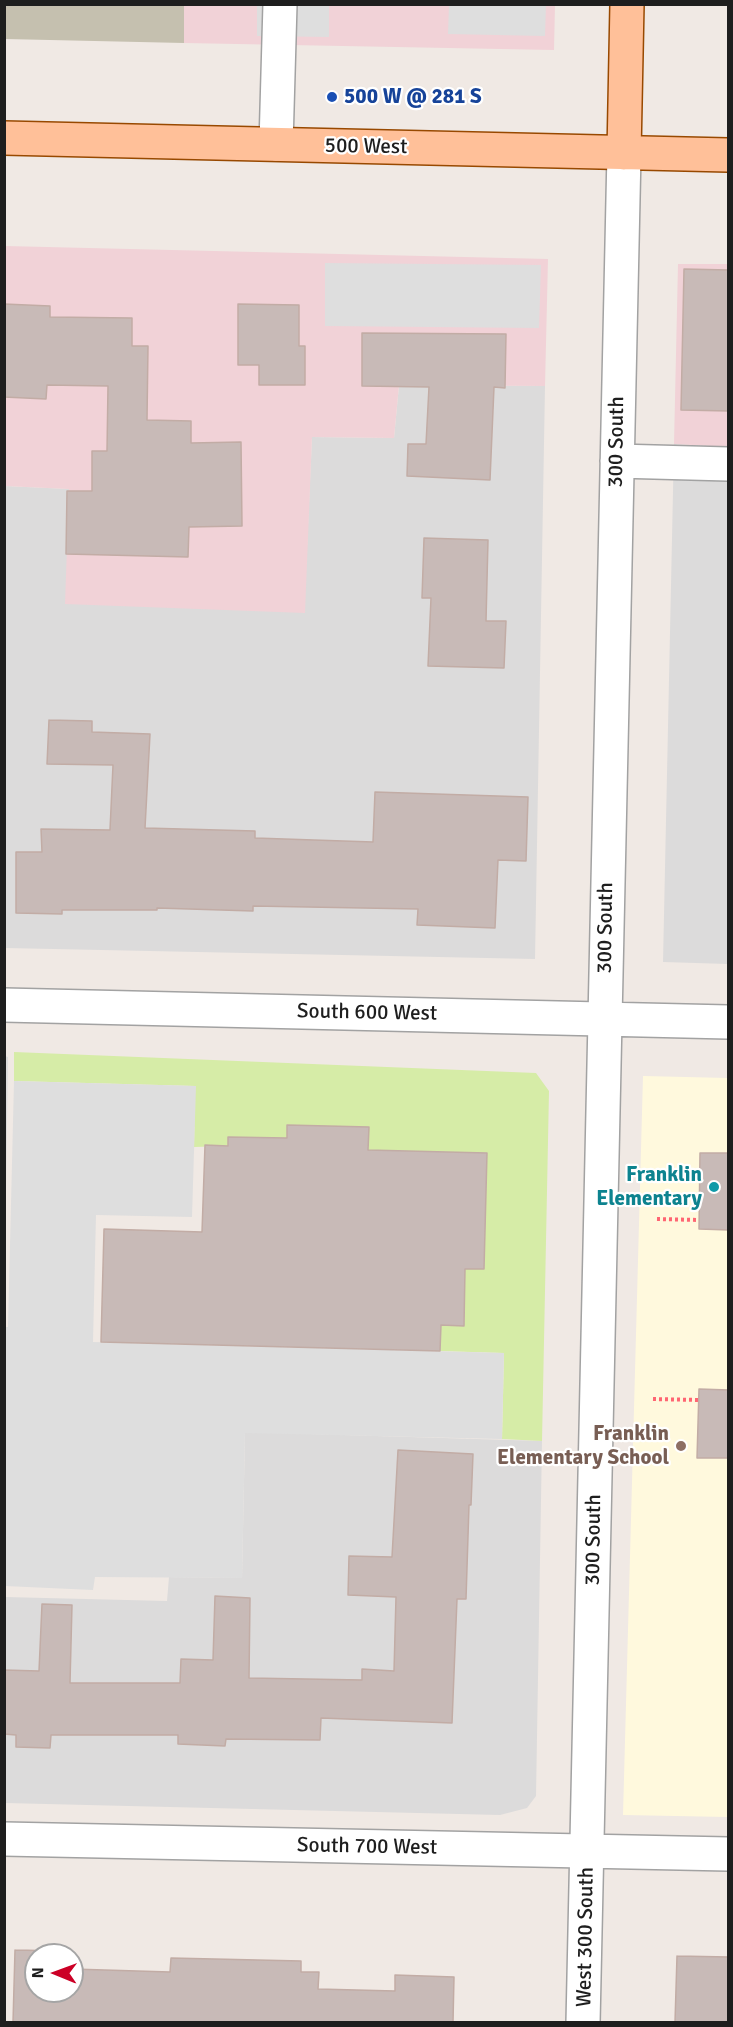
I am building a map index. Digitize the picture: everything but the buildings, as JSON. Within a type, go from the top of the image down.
[{"type":"main road","name":"300 South","points":[[624,153],[627,4]]},
{"type":"main road","name":"500 West","points":[[4,138],[729,155]]},
{"type":"street","points":[[276,144],[280,4]]},
{"type":"street","name":"300 South","points":[[588,1852],[624,153]]},
{"type":"street","points":[[617,461],[729,464]]},
{"type":"street","name":"South 600 West","points":[[4,1005],[729,1022]]},
{"type":"street","name":"South 700 West","points":[[4,1839],[729,1854]]},
{"type":"street","name":"West 300 South","points":[[584,2022],[588,1852]]},
{"type":"path","points":[[657,1219],[699,1220]]},
{"type":"path","points":[[653,1399],[698,1400]]},
{"type":"shaded area","points":[[5,4],[184,5],[184,43],[5,39]]},
{"type":"shaded area","points":[[184,5],[555,5],[554,50],[184,43]]},
{"type":"shaded area","points":[[257,5],[329,5],[329,37],[257,36]]},
{"type":"shaded area","points":[[449,5],[546,5],[545,36],[448,34]]},
{"type":"shaded area","points":[[5,246],[548,259],[545,386],[399,385],[394,438],[312,437],[305,613],[65,604],[69,489],[5,486]]},
{"type":"shaded area","points":[[325,263],[541,265],[539,328],[325,326]]},
{"type":"shaded area","points":[[678,264],[728,264],[728,447],[674,444]]},
{"type":"shaded area","points":[[399,385],[545,386],[535,959],[5,948],[5,486],[69,489],[304,613],[312,437],[394,438]]},
{"type":"shaded area","points":[[674,444],[728,447],[728,964],[663,962]]},
{"type":"shaded area","points":[[4,1056],[8,1057],[5,1255]]},
{"type":"shaded area","name":"Franklin Elementary School","points":[[643,1076],[728,1078],[728,1817],[623,1815]]},
{"type":"shaded area","points":[[14,1081],[196,1086],[192,1217],[96,1215],[93,1342],[504,1353],[502,1439],[245,1433],[242,1578],[95,1577],[93,1590],[5,1586],[4,1327],[8,1327]]},
{"type":"shaded area","points":[[245,1432],[542,1441],[536,1796],[527,1808],[500,1815],[5,1803],[5,1597],[167,1601],[169,1577],[242,1578]]},
{"type":"green space","points":[[14,1052],[536,1073],[549,1091],[542,1441],[502,1439],[504,1353],[440,1351],[441,1325],[464,1325],[465,1269],[484,1269],[487,1153],[368,1150],[369,1128],[287,1126],[287,1138],[228,1137],[228,1146],[194,1147],[195,1086],[14,1081]]},
{"type":"place","name":"500 W @ 281 S","points":[[332,97]]},
{"type":"place","name":"Franklin Elementary","points":[[714,1187]]},
{"type":"place","name":"Franklin Elementary School","points":[[681,1446]]}]
